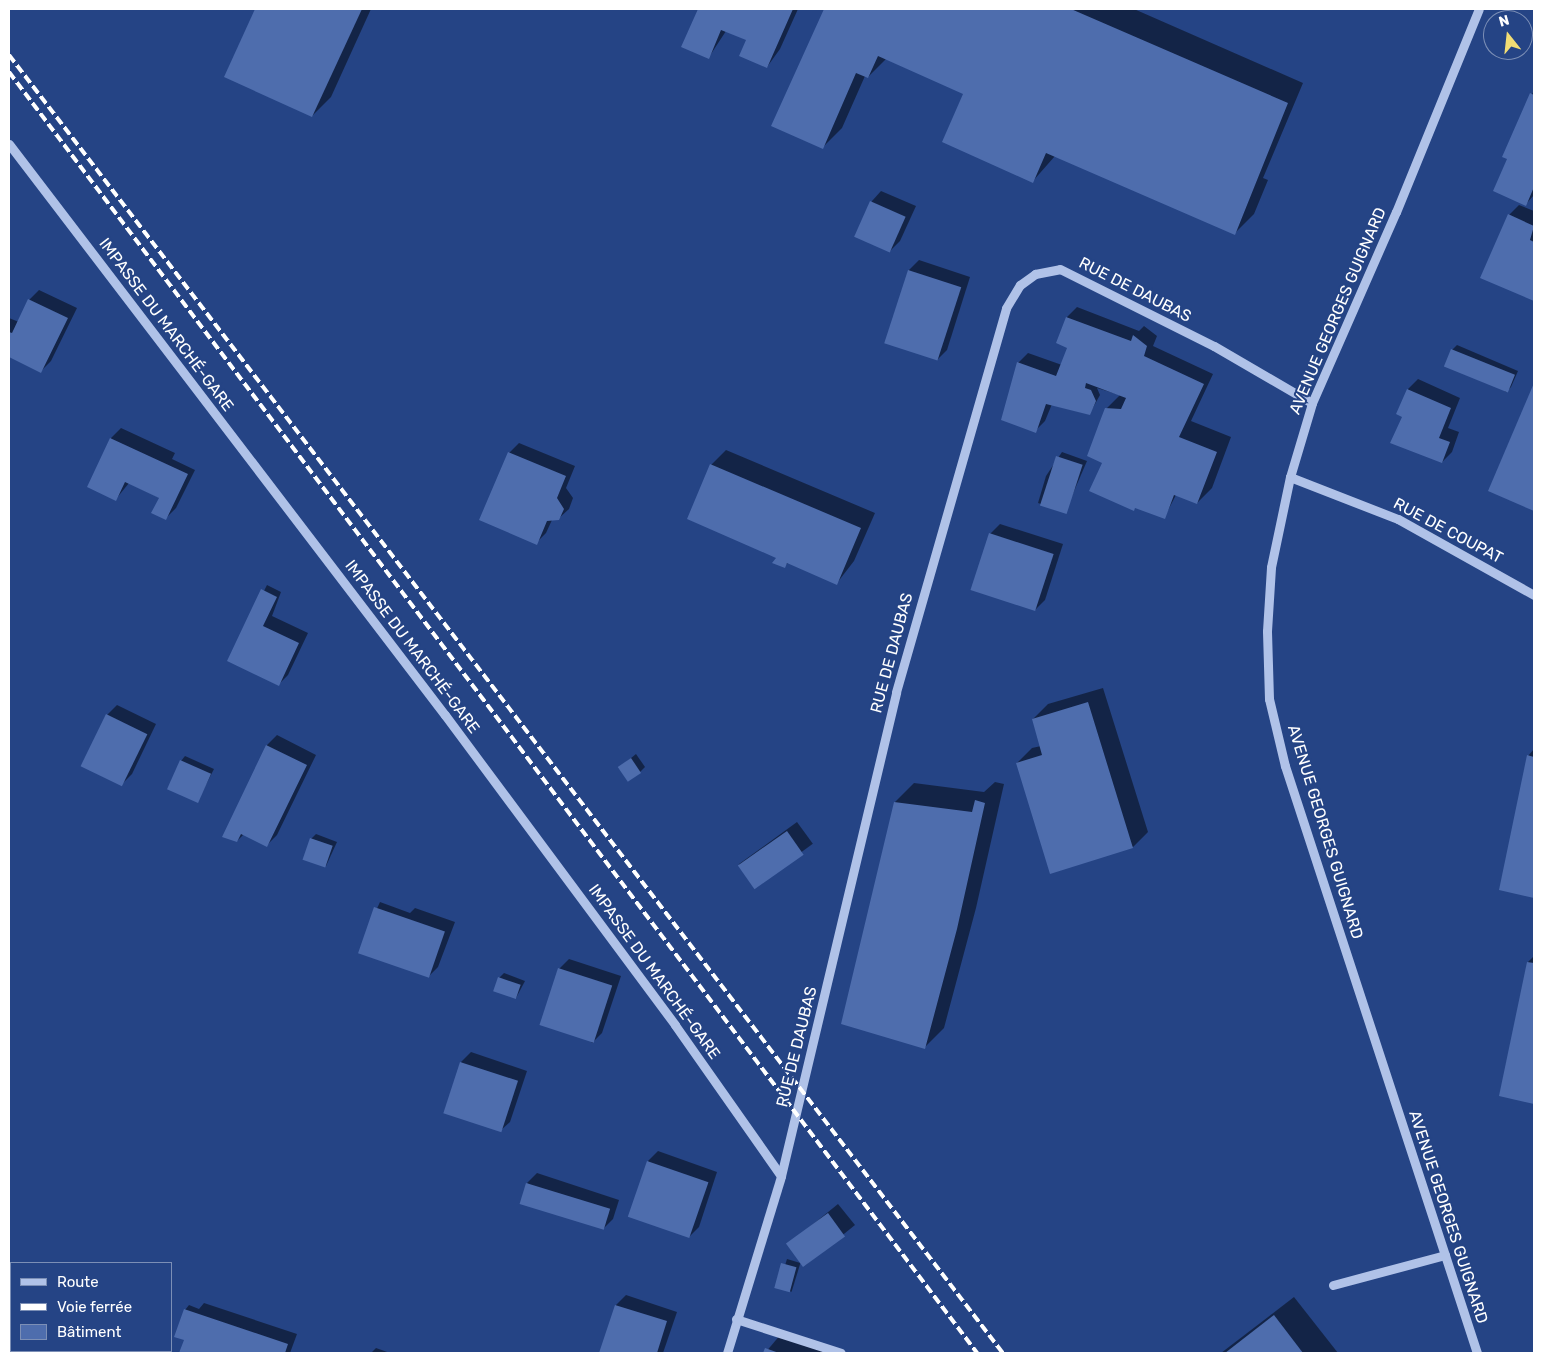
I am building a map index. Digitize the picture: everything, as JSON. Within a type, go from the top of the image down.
[{"type":"street","name":"AVENUE GEORGES GUIGNARD","points":[[1477,1353],[1285,766],[1269,699],[1267,631],[1272,567],[1290,477],[1312,404],[1396,212],[1479,9]]},
{"type":"street","name":"IMPASSE DU MARCHÉ-GARE","points":[[9,144],[445,715],[675,1025],[781,1176]]},
{"type":"street","name":"RUE DE DAUBAS","points":[[728,1353],[736,1319],[781,1176],[896,692],[1006,308],[1020,285],[1046,270],[1060,269],[1082,278],[1214,346],[1312,404]]},
{"type":"street","name":"RUE DE COUPAT","points":[[1290,477],[1398,519],[1534,596]]},
{"type":"street","points":[[1333,1285],[1445,1255]]},
{"type":"street","points":[[736,1319],[841,1353]]},
{"type":"building","points":[[255,9],[362,9],[312,117],[224,77]]},
{"type":"building","points":[[698,9],[793,9],[767,68],[739,56],[746,40],[721,30],[709,59],[681,47]]},
{"type":"building","points":[[824,9],[1071,9],[1288,103],[1235,235],[1046,153],[1033,183],[942,142],[963,94],[878,56],[868,78],[856,73],[823,149],[771,126]]},
{"type":"building","points":[[1530,93],[1534,95],[1534,187],[1526,206],[1493,191],[1507,159],[1502,157]]},
{"type":"building","points":[[870,201],[906,217],[890,252],[854,237]]},
{"type":"building","points":[[1508,214],[1534,226],[1530,240],[1534,242],[1534,301],[1480,278]]},
{"type":"building","points":[[908,270],[961,287],[937,361],[884,343]]},
{"type":"building","points":[[28,299],[68,318],[41,373],[9,357],[9,332],[12,333]]},
{"type":"building","points":[[1066,317],[1131,341],[1133,335],[1147,346],[1144,356],[1204,384],[1179,437],[1217,452],[1197,504],[1174,495],[1165,519],[1135,508],[1134,511],[1089,491],[1102,463],[1087,456],[1105,408],[1121,409],[1126,398],[1086,383],[1085,388],[1091,390],[1096,401],[1090,415],[1046,404],[1036,433],[1001,420],[1017,362],[1056,376],[1067,348],[1056,343]]},
{"type":"building","points":[[1451,349],[1515,375],[1508,392],[1444,367]]},
{"type":"building","points":[[1534,383],[1534,511],[1488,491]]},
{"type":"building","points":[[1407,389],[1451,408],[1439,438],[1450,442],[1442,463],[1390,443],[1402,417],[1396,414]]},
{"type":"building","points":[[110,438],[188,474],[166,520],[151,513],[159,498],[125,482],[116,501],[87,487]]},
{"type":"building","points":[[508,452],[566,476],[557,498],[564,509],[559,520],[547,521],[537,545],[479,520]]},
{"type":"building","points":[[1056,456],[1083,465],[1067,514],[1040,505]]},
{"type":"building","points":[[710,464],[861,528],[837,585],[787,563],[785,568],[772,563],[776,558],[687,519]]},
{"type":"building","points":[[989,533],[1054,554],[1035,611],[970,590]]},
{"type":"building","points":[[261,589],[277,597],[263,626],[299,643],[279,686],[227,661]]},
{"type":"building","points":[[1088,702],[1133,848],[1050,874],[1016,763],[1042,755],[1032,719]]},
{"type":"building","points":[[106,714],[147,734],[122,786],[81,766]]},
{"type":"building","points":[[266,745],[307,765],[267,847],[241,834],[237,842],[222,837]]},
{"type":"building","points":[[1527,755],[1534,757],[1534,898],[1499,890]]},
{"type":"building","points":[[631,758],[641,773],[628,782],[618,767]]},
{"type":"building","points":[[180,760],[211,774],[198,803],[167,789]]},
{"type":"building","points":[[975,800],[985,803],[957,929],[925,1049],[841,1024],[894,802],[972,812]]},
{"type":"building","points":[[787,831],[804,855],[754,889],[738,865]]},
{"type":"building","points":[[310,838],[333,846],[325,868],[303,860]]},
{"type":"building","points":[[374,907],[445,931],[429,978],[358,953]]},
{"type":"building","points":[[1527,962],[1534,963],[1534,1104],[1499,1096]]},
{"type":"building","points":[[558,968],[612,986],[594,1043],[539,1025]]},
{"type":"building","points":[[498,977],[521,985],[516,999],[493,991]]},
{"type":"building","points":[[460,1062],[518,1081],[501,1132],[443,1113]]},
{"type":"building","points":[[647,1161],[708,1182],[689,1238],[628,1217]]},
{"type":"building","points":[[526,1183],[610,1209],[604,1230],[520,1204]]},
{"type":"building","points":[[828,1213],[845,1236],[803,1267],[786,1244]]},
{"type":"building","points":[[781,1263],[796,1267],[790,1292],[774,1288]]},
{"type":"building","points":[[615,1305],[667,1321],[657,1353],[599,1353]]},
{"type":"building","points":[[184,1309],[288,1344],[285,1353],[179,1353],[184,1340],[174,1337]]},
{"type":"building","points":[[1274,1315],[1303,1353],[1225,1353]]},
{"type":"building","points":[[765,1348],[779,1353],[763,1353]]},
{"type":"railway","points":[[9,55],[1003,1353]]},
{"type":"railway","points":[[9,72],[977,1353]]}]
